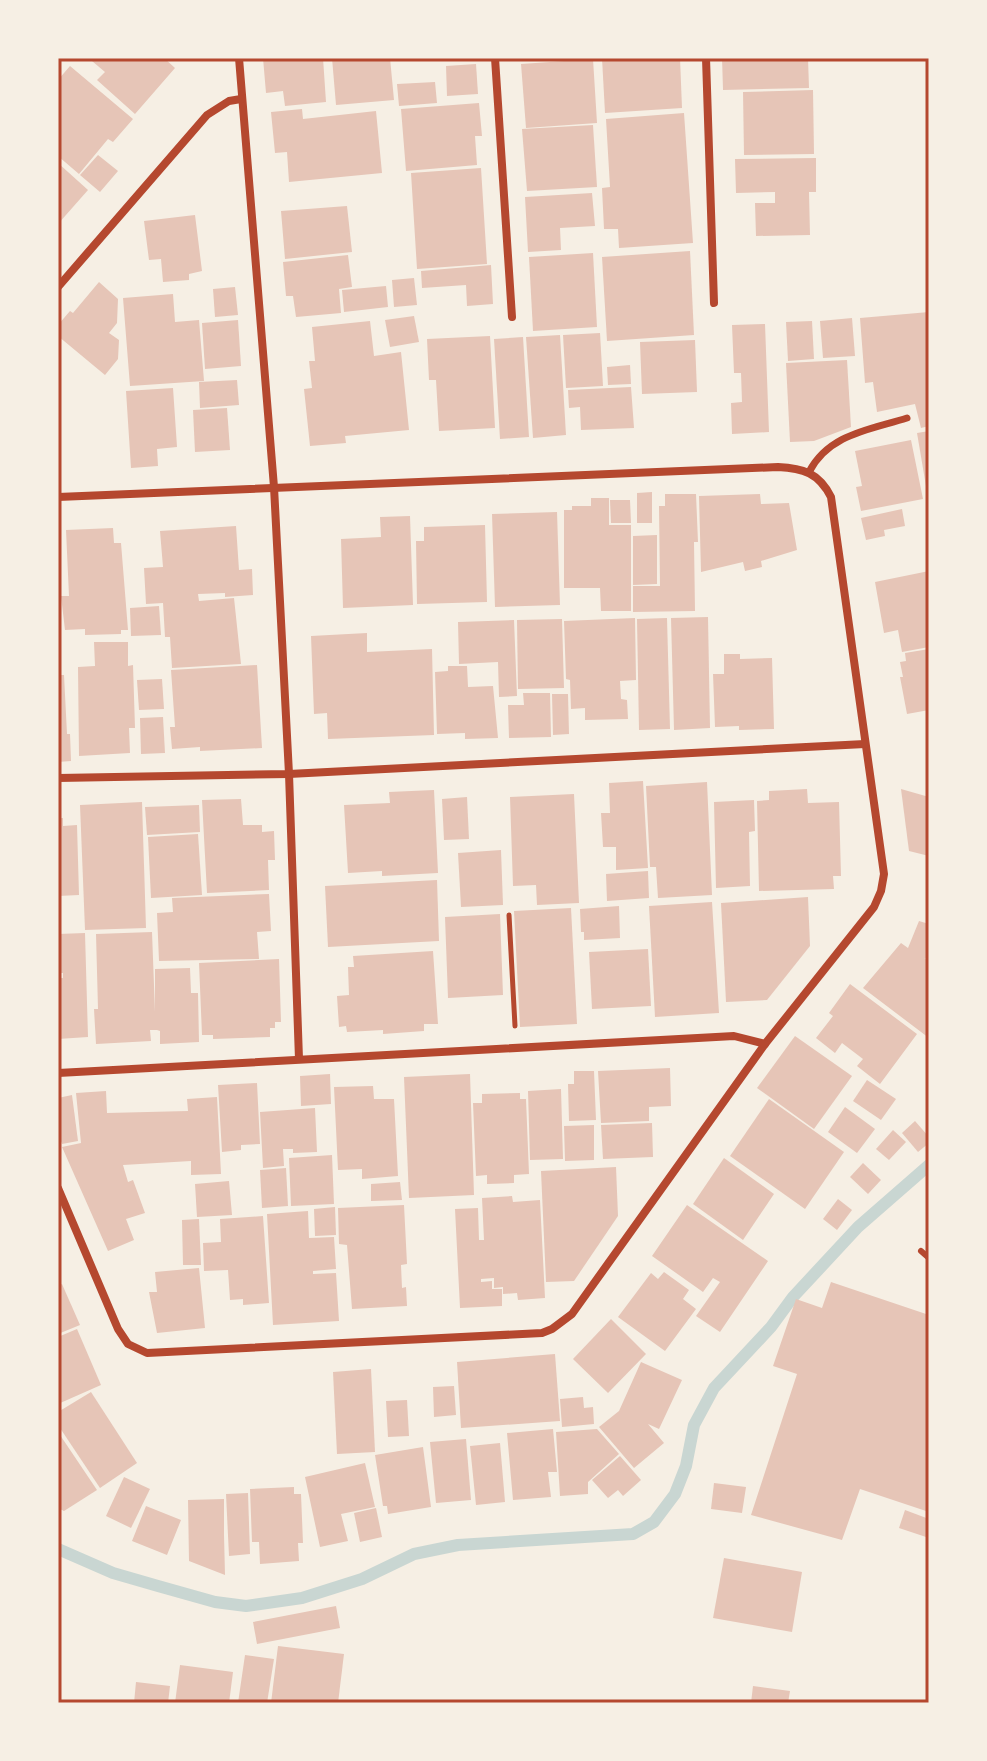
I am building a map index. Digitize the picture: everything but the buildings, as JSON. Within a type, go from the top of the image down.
[{"type":"street","points":[[239,58],[274,487],[289,774],[299,1059]]},
{"type":"street","points":[[495,58],[512,317]]},
{"type":"street","points":[[706,58],[714,303]]},
{"type":"street","points":[[58,287],[207,115],[229,101],[241,99]]},
{"type":"street","points":[[809,472],[816,458],[835,442],[907,418]]},
{"type":"street","points":[[58,497],[778,467],[809,472],[826,486],[831,497],[883,861],[881,891],[874,907],[765,1044],[572,1314],[552,1329],[528,1336],[159,1354],[135,1349],[118,1329],[58,1188]]},
{"type":"street","points":[[58,778],[289,774],[865,744]]},
{"type":"street","points":[[58,1073],[725,1036],[765,1044]]},
{"type":"lane","points":[[921,1251],[929,1258]]},
{"type":"path","points":[[509,915],[516,1048]]},
{"type":"waterway","points":[[58,1549],[113,1573],[215,1602],[246,1606],[302,1598],[362,1579],[414,1554],[458,1545],[633,1534],[654,1522],[675,1494],[686,1466],[694,1425],[714,1388],[858,1227],[929,1165]]}]
